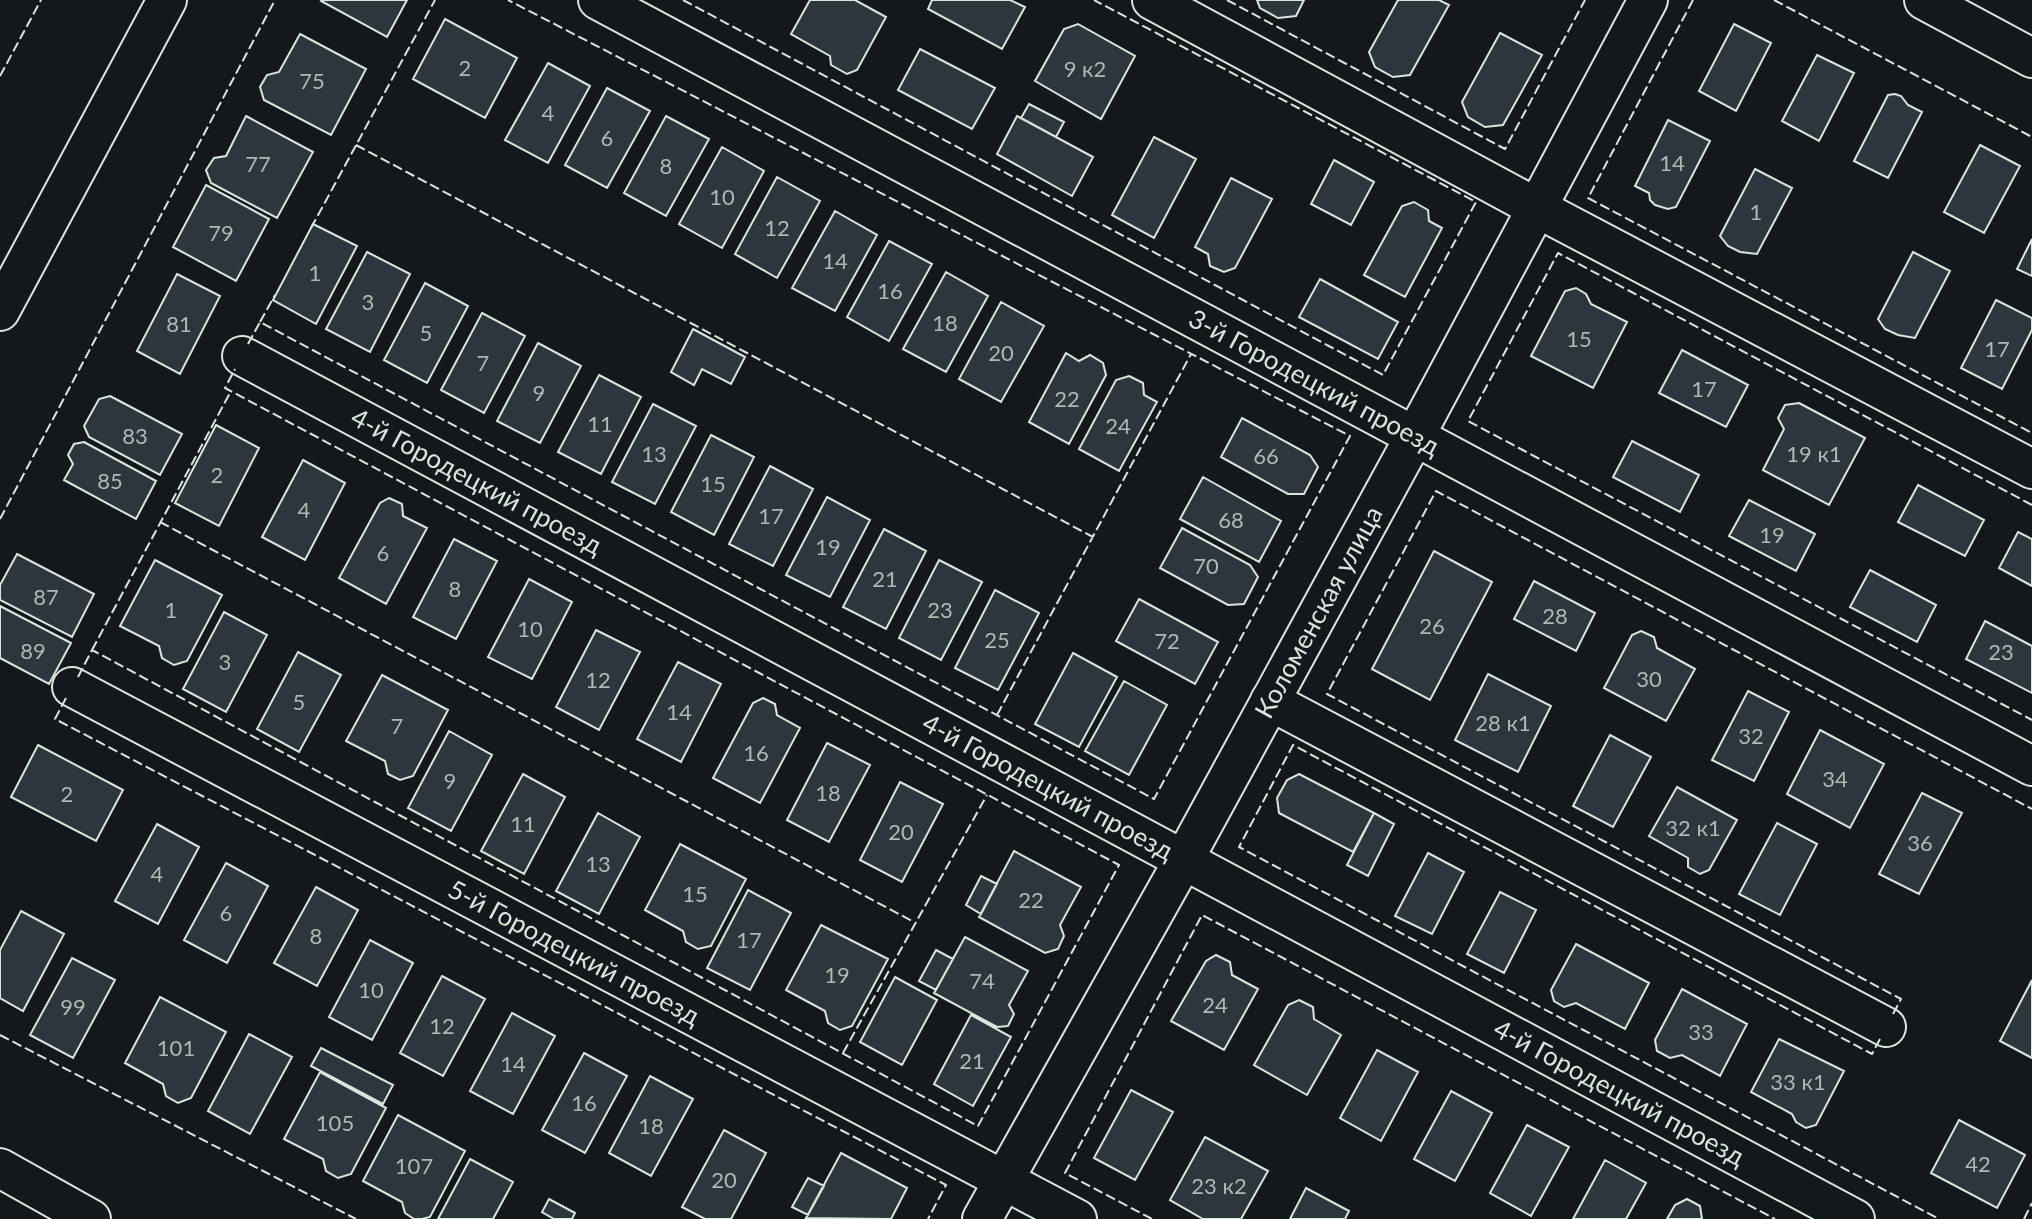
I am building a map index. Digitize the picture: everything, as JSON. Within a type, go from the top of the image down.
[{"type":"street","points":[[0,311],[167,0]]},
{"type":"street","name":"3-й Городецкий проезд","points":[[598,0],[2032,766]]},
{"type":"street","points":[[1152,0],[1537,208],[2032,469]]},
{"type":"street","name":"Коломенская улица","points":[[982,1219],[1183,861],[1648,0]]},
{"type":"street","points":[[1924,0],[2032,58]]},
{"type":"street","name":"4-й Городецкий проезд","points":[[242,356],[1855,1219]]},
{"type":"street","name":"5-й Городецкий проезд","points":[[72,687],[1077,1219]]},
{"type":"street","points":[[1270,701],[1886,1027]]},
{"type":"street","points":[[0,1168],[91,1219]]},
{"type":"building","points":[[322,0],[407,0],[387,37]]},
{"type":"building","points":[[810,0],[855,0],[886,17],[857,70],[847,74],[831,65],[830,56],[791,34]]},
{"type":"building","points":[[932,0],[1010,0],[1025,7],[1002,49],[928,9]]},
{"type":"building","points":[[1257,0],[1304,0],[1296,16],[1278,18],[1260,8]]},
{"type":"building","points":[[1398,0],[1439,0],[1449,5],[1410,75],[1393,77],[1375,67],[1369,52]]},
{"type":"building","points":[[445,19],[517,58],[485,118],[413,79]]},
{"type":"building","points":[[1078,24],[1135,56],[1101,119],[1035,81],[1064,29]]},
{"type":"building","points":[[1734,24],[1771,43],[1736,111],[1699,91]]},
{"type":"building","points":[[1500,33],[1542,55],[1503,125],[1485,127],[1468,117],[1462,102]]},
{"type":"building","points":[[300,34],[366,69],[331,135],[264,100],[260,87],[267,75],[279,72]]},
{"type":"building","points":[[920,49],[995,88],[972,129],[898,90]]},
{"type":"building","points":[[1817,55],[1854,73],[1819,141],[1782,121]]},
{"type":"building","points":[[548,63],[590,86],[548,163],[505,140]]},
{"type":"building","points":[[607,88],[650,111],[607,188],[565,165]]},
{"type":"building","points":[[1895,94],[1922,112],[1888,178],[1854,161],[1888,95]]},
{"type":"building","points":[[1029,104],[1064,122],[1056,137],[1021,118]]},
{"type":"building","points":[[246,116],[313,152],[277,218],[211,183],[206,170],[214,158],[226,156]]},
{"type":"building","points":[[666,116],[709,139],[666,216],[624,193]]},
{"type":"building","points":[[1017,116],[1093,157],[1072,196],[997,154]]},
{"type":"building","points":[[1668,120],[1710,141],[1676,207],[1668,209],[1655,205],[1649,193],[1635,186]]},
{"type":"building","points":[[1154,137],[1196,159],[1154,238],[1112,215]]},
{"type":"building","points":[[1980,145],[2020,166],[1984,233],[1944,212]]},
{"type":"building","points":[[722,147],[764,171],[722,248],[679,224]]},
{"type":"building","points":[[1334,160],[1374,182],[1351,225],[1311,204]]},
{"type":"building","points":[[1755,169],[1792,188],[1757,254],[1740,252],[1728,246],[1720,236]]},
{"type":"building","points":[[777,177],[820,201],[777,278],[735,254]]},
{"type":"building","points":[[1231,178],[1272,199],[1235,268],[1224,272],[1210,266],[1208,254],[1195,247]]},
{"type":"building","points":[[206,185],[269,219],[236,281],[173,247]]},
{"type":"building","points":[[1414,202],[1428,210],[1429,221],[1442,228],[1405,297],[1364,275],[1402,206]]},
{"type":"building","points":[[835,211],[877,235],[835,311],[792,288]]},
{"type":"building","points":[[313,224],[357,246],[316,324],[273,300]]},
{"type":"building","points":[[2032,239],[2032,276],[2017,269]]},
{"type":"building","points":[[889,241],[932,264],[889,341],[847,317]]},
{"type":"building","points":[[367,252],[410,274],[370,352],[326,329]]},
{"type":"building","points":[[1913,252],[1950,271],[1915,338],[1885,329],[1878,319]]},
{"type":"building","points":[[946,272],[988,296],[946,372],[903,349]]},
{"type":"building","points":[[177,274],[220,296],[180,374],[137,351]]},
{"type":"building","points":[[1320,279],[1398,322],[1378,359],[1299,317]]},
{"type":"building","points":[[425,283],[468,306],[427,383],[384,360]]},
{"type":"building","points":[[1576,288],[1586,294],[1591,304],[1627,322],[1593,388],[1531,356],[1565,291]]},
{"type":"building","points":[[1996,300],[2032,318],[2032,330],[2002,389],[1961,368]]},
{"type":"building","points":[[1001,302],[1044,326],[1001,402],[959,379]]},
{"type":"building","points":[[482,313],[525,336],[484,413],[441,390]]},
{"type":"building","points":[[693,329],[745,357],[731,384],[702,369],[694,385],[671,372]]},
{"type":"building","points":[[538,343],[581,366],[540,443],[497,421]]},
{"type":"building","points":[[1682,350],[1748,385],[1726,427],[1659,393]]},
{"type":"building","points":[[1066,353],[1079,361],[1090,355],[1103,363],[1106,375],[1069,444],[1029,422]]},
{"type":"building","points":[[599,375],[641,397],[601,474],[558,452]]},
{"type":"building","points":[[1129,376],[1143,383],[1144,395],[1157,402],[1119,471],[1079,449],[1116,380]]},
{"type":"building","points":[[110,396],[182,434],[160,475],[89,437],[84,426],[99,399]]},
{"type":"building","points":[[1799,403],[1865,438],[1829,505],[1763,470],[1784,429],[1778,418],[1785,405]]},
{"type":"building","points":[[653,404],[696,426],[655,504],[612,482]]},
{"type":"building","points":[[1242,418],[1310,455],[1318,467],[1304,494],[1288,494],[1221,457]]},
{"type":"building","points":[[216,425],[259,448],[219,526],[175,503]]},
{"type":"building","points":[[711,435],[754,457],[714,535],[671,512]]},
{"type":"building","points":[[1632,441],[1699,475],[1680,512],[1613,477]]},
{"type":"building","points":[[84,442],[156,481],[136,519],[64,480],[73,464],[68,455],[74,444]]},
{"type":"building","points":[[303,460],[345,483],[305,560],[262,537]]},
{"type":"building","points":[[770,466],[813,489],[773,566],[729,544]]},
{"type":"building","points":[[1203,477],[1281,521],[1259,562],[1180,519]]},
{"type":"building","points":[[1918,485],[1984,520],[1965,556],[1898,522]]},
{"type":"building","points":[[827,497],[870,520],[830,597],[786,575]]},
{"type":"building","points":[[389,498],[402,504],[403,516],[427,528],[386,604],[339,578],[380,503]]},
{"type":"building","points":[[1749,500],[1815,534],[1796,571],[1729,536]]},
{"type":"building","points":[[1182,528],[1250,565],[1258,577],[1244,604],[1228,605],[1160,568]]},
{"type":"building","points":[[884,529],[926,551],[886,629],[843,607]]},
{"type":"building","points":[[2018,532],[2032,539],[2032,586],[1999,568]]},
{"type":"building","points":[[454,539],[497,561],[456,639],[413,617]]},
{"type":"building","points":[[1434,551],[1492,582],[1430,700],[1372,669]]},
{"type":"building","points":[[17,554],[94,594],[72,637],[0,600],[0,585]]},
{"type":"building","points":[[155,560],[222,595],[187,661],[174,665],[162,658],[159,646],[120,626]]},
{"type":"building","points":[[939,560],[982,582],[941,660],[899,638]]},
{"type":"building","points":[[1870,570],[1936,605],[1917,642],[1850,607]]},
{"type":"building","points":[[529,579],[572,602],[532,679],[488,657]]},
{"type":"building","points":[[1534,581],[1595,613],[1576,651],[1514,619]]},
{"type":"building","points":[[995,590],[1039,613],[998,690],[955,668]]},
{"type":"building","points":[[1139,599],[1218,642],[1195,684],[1116,641]]},
{"type":"building","points":[[0,606],[71,643],[49,684],[0,658]]},
{"type":"building","points":[[224,612],[267,635],[226,712],[183,689]]},
{"type":"building","points":[[1985,621],[2032,646],[2032,693],[1966,659]]},
{"type":"building","points":[[596,630],[640,652],[599,730],[556,707]]},
{"type":"building","points":[[1641,631],[1654,637],[1657,648],[1695,669],[1666,721],[1604,688],[1632,635]]},
{"type":"building","points":[[298,652],[341,675],[299,752],[257,729]]},
{"type":"building","points":[[1073,653],[1117,677],[1079,747],[1035,724]]},
{"type":"building","points":[[678,662],[721,684],[681,762],[637,739]]},
{"type":"building","points":[[1488,674],[1551,706],[1518,772],[1455,740]]},
{"type":"building","points":[[382,675],[448,710],[413,776],[400,780],[388,774],[385,761],[346,741]]},
{"type":"building","points":[[1124,681],[1167,705],[1129,775],[1085,751]]},
{"type":"building","points":[[1748,691],[1789,712],[1754,781],[1712,760]]},
{"type":"building","points":[[763,698],[775,704],[777,715],[800,728],[760,803],[713,778],[753,703]]},
{"type":"building","points":[[1820,730],[1884,764],[1850,828],[1787,794]]},
{"type":"building","points":[[449,731],[492,755],[451,831],[408,808]]},
{"type":"building","points":[[1610,735],[1651,757],[1613,827],[1573,806]]},
{"type":"building","points":[[827,743],[870,765],[829,842],[787,820]]},
{"type":"building","points":[[38,745],[123,790],[96,841],[11,797]]},
{"type":"building","points":[[523,774],[565,797],[524,874],[481,851]]},
{"type":"building","points":[[1299,774],[1374,813],[1353,852],[1279,813],[1277,798],[1287,780]]},
{"type":"building","points":[[900,782],[943,804],[902,882],[860,860]]},
{"type":"building","points":[[1677,787],[1737,820],[1709,870],[1700,874],[1688,867],[1688,858],[1649,836]]},
{"type":"building","points":[[1922,793],[1962,813],[1919,894],[1879,874]]},
{"type":"building","points":[[598,813],[640,837],[599,914],[556,891]]},
{"type":"building","points":[[1374,813],[1394,824],[1368,876],[1347,865]]},
{"type":"building","points":[[1777,823],[1817,844],[1780,915],[1739,894]]},
{"type":"building","points":[[157,824],[199,847],[158,924],[115,901]]},
{"type":"building","points":[[680,844],[746,879],[711,946],[698,949],[686,942],[683,931],[645,910]]},
{"type":"building","points":[[1014,851],[1081,887],[1060,925],[1064,936],[1058,949],[1045,953],[979,917]]},
{"type":"building","points":[[1428,853],[1464,872],[1432,934],[1395,916]]},
{"type":"building","points":[[226,863],[268,886],[227,963],[184,940]]},
{"type":"building","points":[[981,876],[997,884],[981,914],[966,905]]},
{"type":"building","points":[[316,887],[358,910],[317,986],[274,963]]},
{"type":"building","points":[[748,890],[791,913],[750,990],[707,968]]},
{"type":"building","points":[[1500,892],[1536,910],[1504,973],[1467,954]]},
{"type":"building","points":[[21,911],[64,934],[23,1011],[0,998],[0,950]]},
{"type":"building","points":[[821,925],[888,959],[852,1026],[840,1030],[828,1023],[825,1011],[786,990]]},
{"type":"building","points":[[965,937],[1028,971],[1009,1005],[1014,1014],[1008,1026],[997,1027],[934,993]]},
{"type":"building","points":[[370,940],[413,963],[372,1040],[329,1017]]},
{"type":"building","points":[[1576,944],[1649,983],[1625,1029],[1576,1003],[1564,1007],[1554,1001],[1551,990]]},
{"type":"building","points":[[936,950],[953,959],[936,990],[919,981]]},
{"type":"building","points":[[1216,955],[1230,962],[1232,975],[1258,989],[1224,1050],[1171,1021],[1206,961]]},
{"type":"building","points":[[72,958],[115,980],[73,1058],[30,1035]]},
{"type":"building","points":[[442,976],[485,999],[443,1076],[400,1053]]},
{"type":"building","points":[[895,977],[937,1000],[902,1065],[860,1042]]},
{"type":"building","points":[[2032,980],[2032,1058],[2000,1041]]},
{"type":"building","points":[[1682,989],[1747,1024],[1720,1076],[1682,1055],[1670,1058],[1657,1051],[1655,1040]]},
{"type":"building","points":[[160,997],[226,1032],[191,1098],[178,1103],[166,1096],[163,1084],[125,1063]]},
{"type":"building","points":[[1299,1000],[1313,1007],[1314,1019],[1341,1035],[1307,1095],[1254,1065],[1288,1005]]},
{"type":"building","points":[[512,1013],[555,1036],[513,1114],[470,1091]]},
{"type":"building","points":[[971,1015],[1011,1037],[973,1106],[934,1084]]},
{"type":"building","points":[[249,1034],[292,1057],[250,1134],[208,1111]]},
{"type":"building","points":[[1779,1039],[1844,1071],[1816,1125],[1806,1128],[1796,1122],[1792,1114],[1751,1092]]},
{"type":"building","points":[[321,1048],[393,1085],[383,1104],[311,1066]]},
{"type":"building","points":[[1377,1050],[1418,1072],[1381,1141],[1340,1118]]},
{"type":"building","points":[[584,1053],[627,1076],[585,1153],[542,1130]]},
{"type":"building","points":[[320,1072],[386,1108],[351,1174],[338,1178],[326,1171],[323,1159],[284,1139]]},
{"type":"building","points":[[650,1076],[693,1099],[651,1176],[609,1153]]},
{"type":"building","points":[[1131,1090],[1173,1112],[1135,1180],[1094,1158]]},
{"type":"building","points":[[1451,1091],[1492,1113],[1455,1181],[1414,1159]]},
{"type":"building","points":[[398,1115],[465,1151],[430,1217],[414,1219],[405,1213],[402,1202],[363,1181]]},
{"type":"building","points":[[1959,1120],[2025,1155],[1997,1208],[1931,1173]]},
{"type":"building","points":[[1527,1125],[1569,1147],[1531,1216],[1490,1193]]},
{"type":"building","points":[[724,1130],[766,1153],[731,1219],[705,1219],[682,1207]]},
{"type":"building","points":[[1205,1137],[1268,1171],[1241,1219],[1203,1219],[1170,1200]]},
{"type":"building","points":[[841,1153],[907,1188],[891,1219],[806,1218]]},
{"type":"building","points":[[470,1159],[513,1182],[493,1219],[438,1219]]},
{"type":"building","points":[[1605,1160],[1646,1183],[1626,1219],[1573,1219]]},
{"type":"building","points":[[808,1178],[824,1186],[808,1215],[792,1207]]},
{"type":"building","points":[[1306,1188],[1349,1211],[1345,1219],[1290,1219]]},
{"type":"building","points":[[549,1199],[575,1213],[572,1219],[554,1219],[542,1212]]},
{"type":"building","points":[[1687,1199],[1700,1206],[1702,1219],[1667,1219],[1675,1205]]},
{"type":"fence","points":[[0,76],[41,0]]},
{"type":"fence","points":[[0,519],[275,0]]},
{"type":"fence","points":[[311,228],[435,0]]},
{"type":"fence","points":[[248,344],[260,322],[1154,799],[1350,436],[508,0]]},
{"type":"fence","points":[[683,0],[1383,375],[1476,202],[1094,0]]},
{"type":"fence","points":[[1227,0],[1505,149],[1585,0]]},
{"type":"fence","points":[[1693,0],[1588,198],[2032,433]]},
{"type":"fence","points":[[1774,0],[2032,137]]},
{"type":"fence","points":[[356,145],[1093,537]]},
{"type":"fence","points":[[2032,505],[1558,253],[1468,421],[2032,720]]},
{"type":"fence","points":[[260,322],[275,295]]},
{"type":"fence","points":[[997,715],[1191,354]]},
{"type":"fence","points":[[78,677],[92,650],[978,1126],[1119,865],[225,388],[235,369]]},
{"type":"fence","points":[[92,650],[231,391]]},
{"type":"fence","points":[[1893,1014],[1901,999],[1327,694],[1436,491],[2032,809]]},
{"type":"fence","points":[[160,522],[914,922]]},
{"type":"fence","points":[[66,698],[55,719],[946,1185],[928,1219]]},
{"type":"fence","points":[[1880,1039],[1872,1054],[1293,745],[1239,847],[1939,1219]]},
{"type":"fence","points":[[843,1053],[987,795]]},
{"type":"fence","points":[[1152,1219],[1065,1173],[1202,915],[1775,1219]]},
{"type":"fence","points":[[0,1035],[356,1219]]},
{"type":"fence","points":[[2024,1219],[2032,1203]]}]
